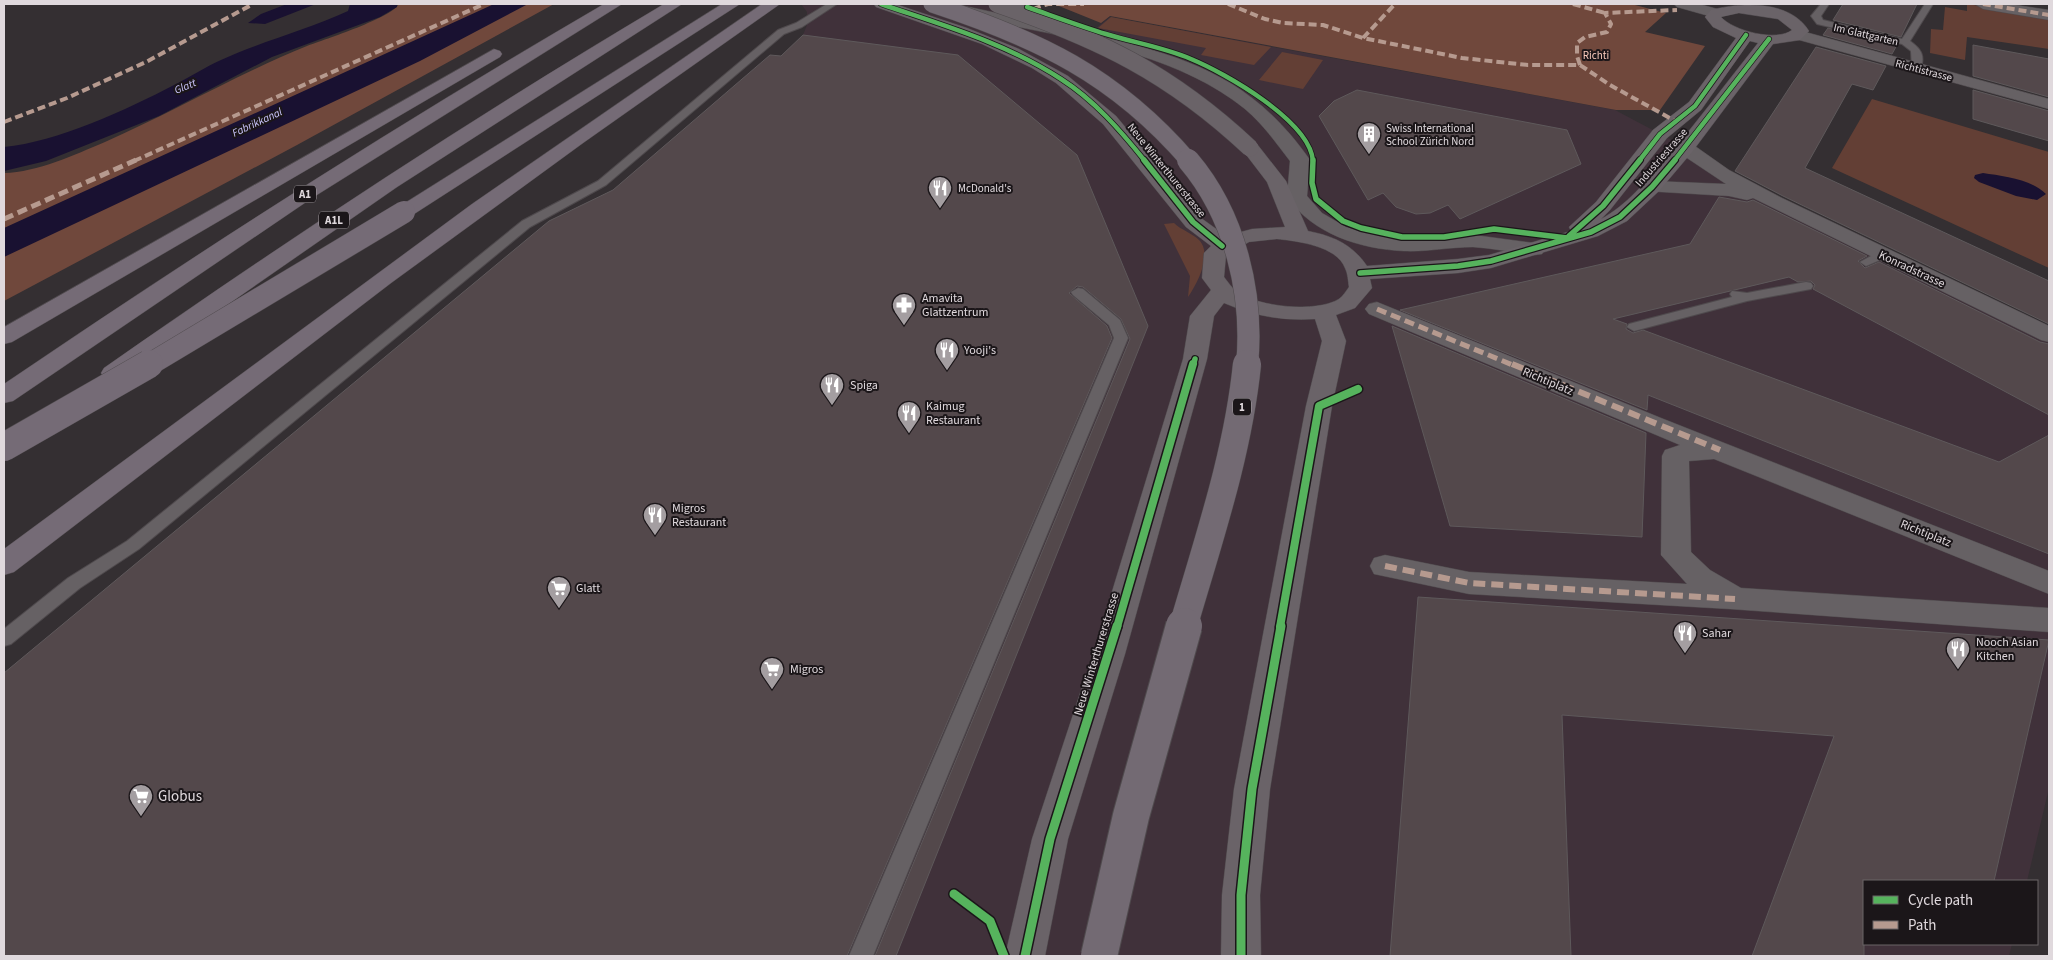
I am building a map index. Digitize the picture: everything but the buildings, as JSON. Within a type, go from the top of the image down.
[{"type":"highway","points":[[4,337],[427,92],[586,4]]},
{"type":"highway","name":"A1","points":[[4,395],[164,286],[400,133],[614,4]]},
{"type":"highway","name":"A1L","points":[[4,449],[352,208],[674,4]]},
{"type":"highway","points":[[492,156],[713,4]]},
{"type":"highway","points":[[4,449],[197,338],[404,212],[732,4]]},
{"type":"highway","points":[[4,564],[467,218],[649,88],[772,4]]},
{"type":"main road","name":"Neue Winterthurerstrasse","points":[[882,4],[969,34],[1027,58],[1084,96],[1117,127],[1196,224],[1219,240],[1222,246]]},
{"type":"main road","name":"Neue Winterthurerstrasse","points":[[932,4],[997,26],[1038,44],[1111,86],[1152,118],[1193,166],[1220,204],[1235,244],[1244,280],[1249,316],[1248,354],[1242,409],[1226,477],[1138,784],[1099,956]]},
{"type":"main road","points":[[997,4],[1093,39],[1144,65],[1194,97],[1250,148],[1276,181],[1299,235]]},
{"type":"main road","points":[[1755,6],[1786,10],[1801,31],[1798,35],[1787,38],[1769,39],[1746,35],[1722,27],[1715,22],[1714,17],[1716,13],[1729,9],[1755,6]]},
{"type":"main road","name":"Industriestrasse","points":[[1567,238],[1603,206],[1660,134],[1695,106],[1746,35]]},
{"type":"main road","name":"Industriestrasse","points":[[1360,273],[1458,266],[1491,261],[1591,232],[1620,217],[1652,187],[1685,148],[1769,39]]},
{"type":"main road","name":"Industriestrasse","points":[[1660,134],[1685,148]]},
{"type":"main road","points":[[1256,234],[1299,235],[1338,249],[1352,260],[1360,273],[1362,285],[1355,296],[1342,306],[1324,312],[1280,314],[1258,309],[1238,301],[1224,291],[1214,280],[1210,271],[1215,253],[1222,246],[1237,238],[1256,234]]},
{"type":"main road","name":"Neue Winterthurerstrasse","points":[[1025,956],[1050,839],[1109,654],[1195,359],[1202,316],[1210,303],[1224,291]]},
{"type":"main road","points":[[1241,956],[1241,895],[1252,788],[1319,406],[1334,341],[1324,312]]},
{"type":"street","points":[[924,4],[990,16],[1168,58],[1217,81],[1252,106],[1271,124],[1300,160],[1297,197],[1315,217],[1338,231],[1380,242],[1405,245],[1474,241],[1534,249]]},
{"type":"street","points":[[1682,4],[1716,13]]},
{"type":"street","points":[[1983,4],[2046,11]]},
{"type":"street","name":"Richtistrasse","points":[[1798,35],[2049,104]]},
{"type":"street","points":[[1276,181],[1283,141]]},
{"type":"street","name":"Konradstrasse","points":[[1685,148],[1722,174],[1874,258],[2049,335]]},
{"type":"street","name":"Konradstrasse","points":[[1652,187],[1729,190],[1775,202]]},
{"type":"street","name":"Richtiplatz","points":[[1377,309],[2049,583]]},
{"type":"street","name":"Richtiplatz","points":[[1720,450],[1694,450],[1675,456],[1676,555],[1699,578],[1736,598]]},
{"type":"street","name":"Richtiplatz","points":[[1385,566],[1469,583],[1736,598],[2049,620]]},
{"type":"lane","points":[[4,639],[74,583],[133,545],[526,224],[602,183],[781,32],[799,25],[833,4]]},
{"type":"lane","name":"Im Glattgarten","points":[[1825,4],[1816,16],[1824,24],[1905,42],[1916,50],[1918,61],[1916,68]]},
{"type":"lane","name":"Im Glattgarten","points":[[1905,42],[1929,4]]},
{"type":"lane","points":[[1634,327],[1746,297],[1806,286]]},
{"type":"lane","points":[[861,956],[1121,338],[1115,323],[1078,292]]},
{"type":"lane","points":[[1727,292],[1746,297]]},
{"type":"shaded area","points":[[801,4],[1018,4],[1095,29],[1110,17],[1615,110],[2049,340],[2049,788],[2027,880],[1863,880],[1863,945],[2012,945],[2009,956],[4,956],[4,673],[549,221],[613,190],[770,55],[781,56],[803,35],[807,25],[807,12]]},
{"type":"shaded area","points":[[1967,4],[2049,17],[2049,49],[1967,37],[1965,60],[1930,53],[1931,29],[1943,30],[1945,7],[1967,11]]},
{"type":"shaded area","points":[[1111,17],[1271,47],[1254,65],[1201,55],[1206,48],[1098,28]]},
{"type":"shaded area","points":[[1282,52],[1323,60],[1303,89],[1259,80]]},
{"type":"shaded area","points":[[1872,99],[2049,152],[2049,268],[1832,168]]},
{"type":"shaded area","points":[[1174,223],[1193,235],[1203,246],[1204,261],[1202,269],[1188,297],[1190,276],[1164,224]]},
{"type":"green space","points":[[399,4],[554,4],[297,145],[4,301],[4,173],[30,170],[105,142],[281,57],[371,22],[394,10]]},
{"type":"green space","name":"Richti","points":[[1054,4],[1631,4],[1666,13],[1645,32],[1705,46],[1660,110],[1616,110],[1110,16],[1101,23]]},
{"type":"water","points":[[287,4],[316,4],[265,24],[248,23],[261,14]]},
{"type":"water","points":[[350,4],[397,4],[397,7],[380,17],[272,57],[159,116],[46,161],[4,171],[4,147],[46,139],[91,124],[155,95],[221,60],[348,11]]},
{"type":"water","name":"Fabrikkanal","points":[[494,4],[528,4],[420,61],[4,257],[4,228]]},
{"type":"water","points":[[1983,173],[2025,182],[2046,194],[2037,200],[2016,196],[1979,182],[1974,178],[1975,175]]},
{"type":"marked path","points":[[4,122],[67,98],[146,62],[253,4]]},
{"type":"marked path","points":[[4,219],[484,4]]},
{"type":"marked path","points":[[1033,9],[1048,4],[1084,4]]},
{"type":"marked path","points":[[1228,4],[1265,19],[1283,23],[1323,25],[1363,38],[1462,58],[1528,65],[1580,65],[1610,85],[1677,122]]},
{"type":"marked path","points":[[1363,38],[1395,4]]},
{"type":"marked path","points":[[1573,4],[1605,13]]},
{"type":"marked path","points":[[1983,4],[2049,15]]},
{"type":"marked path","points":[[1580,65],[1576,49],[1577,43],[1585,37],[1607,32],[1611,24],[1605,13],[1677,10]]},
{"type":"marked path","points":[[1377,309],[1720,450]]},
{"type":"marked path","points":[[1385,566],[1469,583],[1735,599]]},
{"type":"cycle path","points":[[881,4],[987,41],[1013,52],[1062,79],[1110,120],[1193,222],[1214,237],[1222,246]]},
{"type":"cycle path","points":[[1027,7],[1108,35],[1157,46],[1192,59],[1261,98],[1283,114],[1299,132],[1313,158],[1312,183],[1316,199],[1343,221],[1361,228],[1402,237],[1444,237],[1494,229],[1567,238]]},
{"type":"cycle path","points":[[1569,236],[1603,206],[1660,134],[1695,106],[1746,35]]},
{"type":"cycle path","points":[[1360,273],[1458,266],[1491,261],[1591,232],[1620,217],[1652,187],[1685,148],[1769,39]]},
{"type":"cycle path","points":[[1025,956],[1050,839],[1109,654],[1195,359]]},
{"type":"cycle path","points":[[1241,956],[1241,895],[1252,789],[1319,406],[1358,389]]},
{"type":"cycle path","points":[[954,894],[990,921],[1004,956]]},
{"type":"place","name":"Swiss International School Zürich Nord","points":[[1369,155]]},
{"type":"place","name":"McDonald's","points":[[940,209]]},
{"type":"place","name":"Amavita Glattzentrum","points":[[904,326]]},
{"type":"place","name":"Yooji's","points":[[947,371]]},
{"type":"place","name":"Spiga","points":[[832,406]]},
{"type":"place","name":"Kaimug Restaurant","points":[[909,434]]},
{"type":"place","name":"Migros Restaurant","points":[[655,536]]},
{"type":"place","name":"Glatt","points":[[559,609]]},
{"type":"place","name":"Sahar","points":[[1685,654]]},
{"type":"place","name":"Nooch Asian Kitchen","points":[[1958,670]]},
{"type":"place","name":"Migros","points":[[772,690]]},
{"type":"place","name":"Globus","points":[[141,817]]}]
